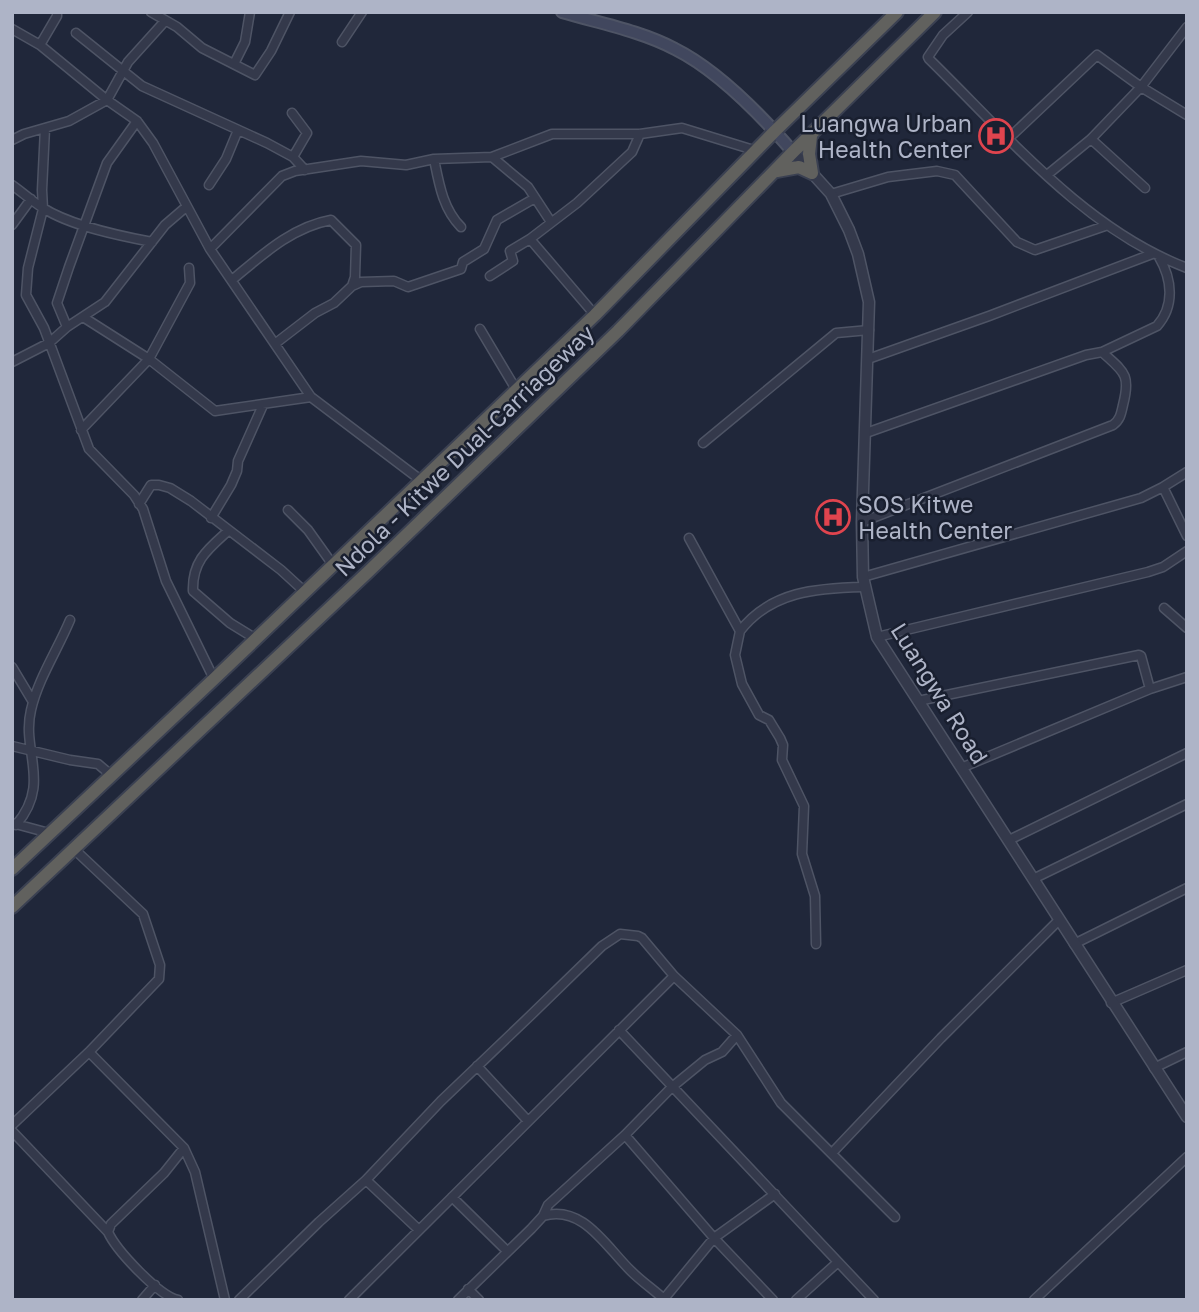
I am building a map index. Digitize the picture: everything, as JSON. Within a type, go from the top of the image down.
[{"type":"highway","name":"Ndola - Kitwe Dual-Carriageway","points":[[12,869],[215,680],[517,391],[897,12]]},
{"type":"highway","name":"Ndola - Kitwe Dual-Carriageway","points":[[12,907],[558,388],[934,12]]},
{"type":"highway","points":[[811,136],[809,155],[812,173]]},
{"type":"highway","points":[[777,171],[799,167],[812,173]]},
{"type":"main road","name":"Luangwa Road","points":[[562,12],[674,48],[722,83],[775,131],[793,152]]},
{"type":"street","points":[[40,45],[57,12]]},
{"type":"street","points":[[151,12],[177,27],[202,48],[257,74],[290,12]]},
{"type":"street","points":[[234,64],[245,42],[250,12]]},
{"type":"street","points":[[342,42],[362,12]]},
{"type":"street","points":[[968,12],[932,47],[928,57],[1047,175],[1105,226],[1156,256],[1187,268]]},
{"type":"street","points":[[12,141],[24,134],[69,121],[107,100],[128,62],[164,21]]},
{"type":"street","points":[[1047,175],[1091,139],[1141,87],[1187,27]]},
{"type":"street","points":[[12,29],[40,45],[136,121],[153,144],[210,248],[311,397],[422,481]]},
{"type":"street","points":[[76,33],[142,86],[293,157],[305,170]]},
{"type":"street","points":[[1009,138],[1097,55],[1141,87],[1187,115]]},
{"type":"street","points":[[292,113],[307,133],[293,157]]},
{"type":"street","points":[[67,327],[57,303],[107,163],[136,121]]},
{"type":"street","points":[[45,128],[43,209],[26,287],[28,300],[49,343],[81,430],[95,457],[134,495],[150,525],[157,558],[166,581],[215,680]]},
{"type":"street","points":[[210,248],[282,177],[295,171],[361,161],[406,165],[434,159],[492,157],[552,134],[640,134],[686,129],[757,151]]},
{"type":"street","points":[[209,186],[226,159],[238,130]]},
{"type":"street","points":[[490,276],[513,261],[510,251],[577,203],[632,152],[640,134]]},
{"type":"street","points":[[1091,139],[1145,188]]},
{"type":"street","name":"Luangwa Road","points":[[793,152],[831,194],[855,242],[869,302],[862,522],[863,582],[877,637],[1187,1117]]},
{"type":"street","points":[[492,157],[528,187],[551,222]]},
{"type":"street","points":[[434,159],[441,194],[452,217],[461,227]]},
{"type":"street","points":[[831,194],[888,177],[944,171],[955,174],[1017,242],[1035,250],[1105,226]]},
{"type":"street","points":[[12,185],[43,209],[118,236],[152,242]]},
{"type":"street","points":[[276,343],[361,282],[394,281],[408,288],[461,269],[463,262],[484,249],[497,220],[535,198]]},
{"type":"street","points":[[12,225],[31,199]]},
{"type":"street","points":[[12,362],[49,343],[110,297],[165,225],[186,207]]},
{"type":"street","points":[[232,280],[303,227],[331,220],[356,245],[355,277],[352,286]]},
{"type":"street","points":[[530,239],[595,315]]},
{"type":"street","points":[[866,433],[1086,355],[1102,352],[1157,326],[1162,321],[1170,296],[1169,275],[1156,256]]},
{"type":"street","points":[[868,359],[1156,256]]},
{"type":"street","points":[[81,430],[149,359],[190,283],[189,268]]},
{"type":"street","points":[[83,317],[149,359],[215,411],[311,397]]},
{"type":"street","points":[[480,329],[517,391]]},
{"type":"street","points":[[703,443],[836,333],[869,330]]},
{"type":"street","points":[[862,522],[1119,421],[1128,387],[1126,374],[1102,352]]},
{"type":"street","points":[[211,518],[231,485],[238,461],[263,404]]},
{"type":"street","points":[[816,944],[815,896],[802,854],[804,806],[782,760],[783,746],[780,738],[769,720],[759,715],[742,684],[735,655],[740,631],[760,611],[791,594],[863,582],[1141,498],[1187,472]]},
{"type":"street","points":[[139,504],[148,488],[155,484],[170,488],[281,570],[304,592]]},
{"type":"street","points":[[1163,487],[1187,536]]},
{"type":"street","points":[[288,510],[308,530],[333,565]]},
{"type":"street","points":[[228,531],[201,556],[193,591],[230,623],[256,639]]},
{"type":"street","points":[[689,538],[740,631]]},
{"type":"street","points":[[877,637],[1148,572],[1163,567],[1187,551]]},
{"type":"street","points":[[1164,608],[1187,628]]},
{"type":"street","points":[[14,824],[24,814],[35,780],[29,723],[33,702],[70,620]]},
{"type":"street","points":[[918,701],[1139,655],[1150,689]]},
{"type":"street","points":[[12,667],[33,702]]},
{"type":"street","points":[[961,768],[1150,689],[1187,677]]},
{"type":"street","points":[[12,746],[100,764],[111,775]]},
{"type":"street","points":[[1009,840],[1187,753]]},
{"type":"street","points":[[1033,879],[1187,804]]},
{"type":"street","points":[[14,824],[49,833]]},
{"type":"street","points":[[12,1125],[89,1052],[159,979],[160,965],[143,914],[74,849]]},
{"type":"street","points":[[1074,944],[1187,888]]},
{"type":"street","points":[[832,1153],[941,1038],[1059,920]]},
{"type":"street","points":[[239,1300],[366,1180],[477,1066],[617,934],[642,938],[674,976],[737,1035],[781,1102],[895,1217]]},
{"type":"street","points":[[1111,1003],[1187,970]]},
{"type":"street","points":[[349,1300],[674,976]]},
{"type":"street","points":[[619,1030],[874,1300]]},
{"type":"street","points":[[458,1300],[543,1216],[548,1205],[625,1135],[672,1087],[705,1060],[722,1052],[737,1035]]},
{"type":"street","points":[[89,1052],[184,1148],[195,1172],[225,1300]]},
{"type":"street","points":[[1154,1068],[1187,1052]]},
{"type":"street","points":[[477,1066],[528,1121]]},
{"type":"street","points":[[12,1131],[108,1232],[112,1242],[155,1285],[169,1297],[178,1300]]},
{"type":"street","points":[[625,1135],[714,1238],[773,1300]]},
{"type":"street","points":[[108,1232],[111,1224],[164,1173],[184,1148]]},
{"type":"street","points":[[1034,1300],[1187,1157]]},
{"type":"street","points":[[366,1180],[419,1230]]},
{"type":"street","points":[[543,1216],[559,1212],[582,1221],[631,1272],[663,1299],[714,1238],[775,1194]]},
{"type":"street","points":[[452,1197],[507,1251]]},
{"type":"street","points":[[796,1300],[838,1262]]},
{"type":"street","points":[[142,1300],[155,1285]]},
{"type":"street","points":[[468,1289],[479,1300]]},
{"type":"place","name":"Luangwa Urban Health Center","points":[[996,136]]},
{"type":"place","name":"SOS Kitwe Health Center","points":[[833,517]]}]
